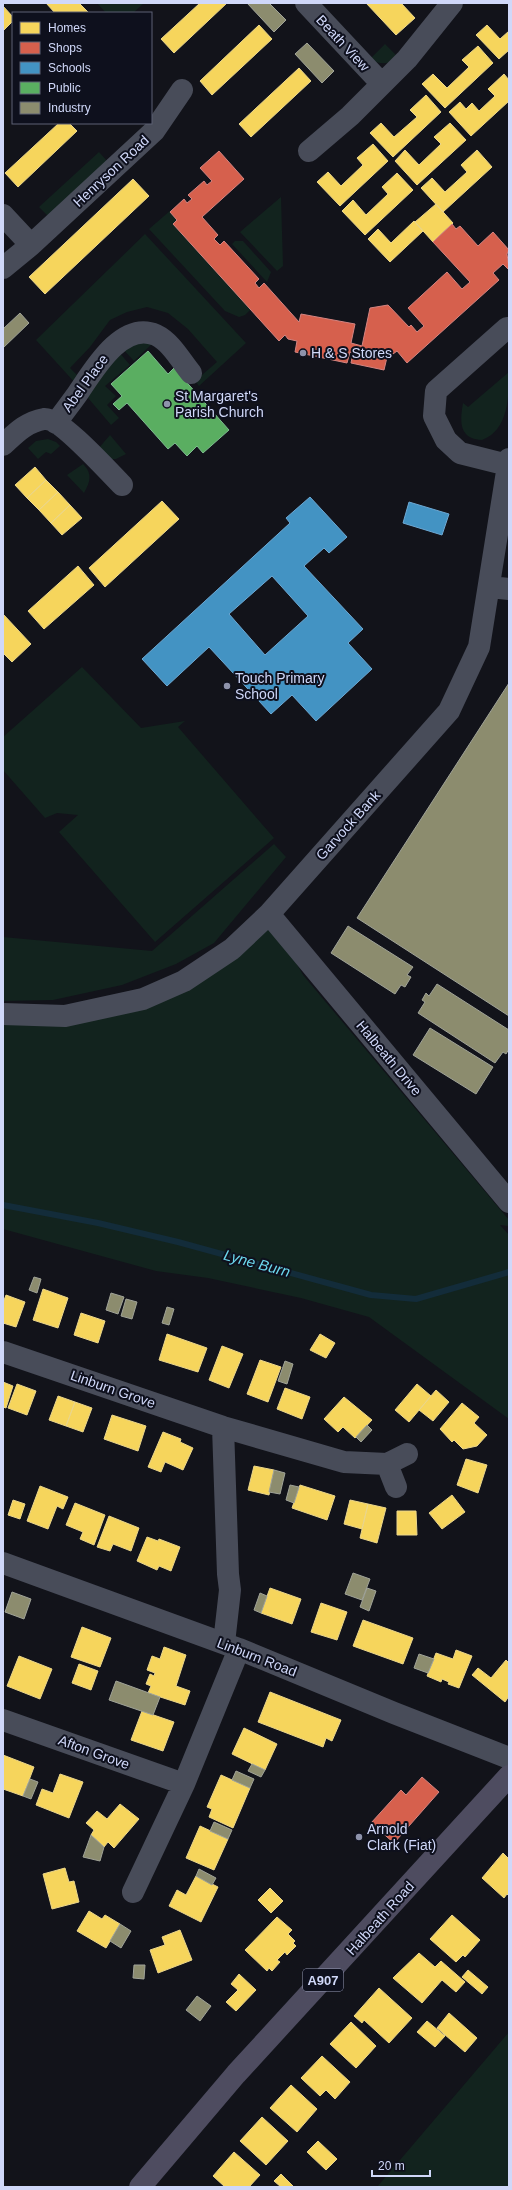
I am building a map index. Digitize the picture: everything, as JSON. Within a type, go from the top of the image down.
[{"type":"main road","name":"Halbeath Road","points":[[140,2187],[236,2074],[509,1776]]},
{"type":"street","name":"Beath View","points":[[306,3],[381,83]]},
{"type":"street","name":"Beath View","points":[[309,151],[350,116],[381,83],[407,59],[452,3]]},
{"type":"street","name":"Henryson Road","points":[[3,268],[31,245],[154,131],[182,90]]},
{"type":"street","points":[[3,215],[31,245]]},
{"type":"street","points":[[507,328],[436,391],[434,416],[446,440],[460,453],[508,462]]},
{"type":"street","name":"Abel Place","points":[[56,423],[89,375],[113,346],[134,333],[155,335],[170,347],[191,374]]},
{"type":"street","name":"Abel Place","points":[[3,445],[26,424],[45,418],[62,425],[122,485]]},
{"type":"street","name":"Garvock Bank","points":[[3,1014],[65,1016],[144,999],[184,981],[232,949],[269,914],[449,710],[479,647],[500,588],[508,462]]},
{"type":"street","name":"Halbeath Drive","points":[[269,914],[509,1202]]},
{"type":"street","name":"Linburn Grove","points":[[3,1352],[224,1427],[344,1462],[387,1464],[407,1454]]},
{"type":"street","points":[[133,1892],[184,1784],[231,1646],[224,1427]]},
{"type":"street","points":[[387,1464],[396,1487]]},
{"type":"street","name":"Linburn Road","points":[[3,1563],[231,1646],[509,1758]]},
{"type":"street","name":"Afton Grove","points":[[3,1720],[184,1784]]},
{"type":"green space","points":[[97,3],[144,3],[134,12],[105,12]]},
{"type":"green space","points":[[385,44],[400,59],[385,63],[370,59]]},
{"type":"green space","points":[[99,152],[108,162],[50,218],[39,207]]},
{"type":"green space","points":[[281,197],[283,266],[277,271],[240,232]]},
{"type":"green space","points":[[171,210],[251,309],[245,315],[239,317],[225,311],[149,229]]},
{"type":"green space","points":[[145,234],[246,343],[199,386],[195,381],[217,362],[188,329],[168,313],[147,307],[127,312],[110,320],[90,347],[70,368],[79,377],[77,385],[36,340]]},
{"type":"green space","points":[[235,241],[243,241],[271,272],[267,282],[232,244]]},
{"type":"green space","points":[[130,339],[153,343],[134,361],[121,347]]},
{"type":"green space","points":[[118,351],[130,365],[105,386],[116,396],[107,405],[119,418],[111,425],[83,392]]},
{"type":"green space","points":[[509,372],[508,401],[506,411],[498,428],[491,435],[482,440],[474,439],[468,436],[462,428],[461,422],[463,403],[468,407]]},
{"type":"green space","points":[[110,435],[126,454],[116,459],[107,459],[98,449]]},
{"type":"green space","points":[[48,439],[56,442],[60,446],[51,454],[46,452],[38,459],[28,448],[36,441]]},
{"type":"green space","points":[[83,464],[88,471],[90,478],[84,493],[67,475]]},
{"type":"green space","points":[[82,667],[141,728],[185,721],[178,727],[274,838],[155,942],[59,832],[78,815],[57,813],[45,818],[3,770],[3,737]]},
{"type":"green space","points":[[274,844],[286,857],[214,943],[176,964],[122,985],[53,1000],[3,1001],[3,937],[152,951]]},
{"type":"green space","points":[[269,914],[303,975],[509,1220],[509,1226],[500,1225],[509,1235],[509,1419],[369,1317],[301,1298],[208,1278],[156,1271],[3,1229],[3,1012],[143,999]]},
{"type":"green space","points":[[509,2032],[509,2187],[377,2187]]},
{"type":"building: Homes","points":[[46,3],[79,3],[88,12],[54,12]]},
{"type":"building: Homes","points":[[200,3],[227,3],[174,53],[161,39]]},
{"type":"building: Homes","points":[[366,3],[401,3],[415,18],[396,35]]},
{"type":"building: Homes","points":[[3,6],[12,16],[12,22],[3,31]]},
{"type":"building: Homes","points":[[259,25],[272,39],[212,95],[200,81]]},
{"type":"building: Homes","points":[[487,25],[500,39],[509,31],[509,50],[499,59],[476,35]]},
{"type":"building: Homes","points":[[478,46],[493,63],[445,108],[422,84],[433,74],[447,88],[469,67],[462,60]]},
{"type":"building: Homes","points":[[299,68],[311,81],[251,137],[239,124]]},
{"type":"building: Homes","points":[[504,74],[509,80],[509,101],[471,136],[449,112],[460,102],[466,109],[472,103],[479,111],[495,96],[488,89]]},
{"type":"building: Homes","points":[[426,95],[441,112],[393,157],[370,133],[381,123],[394,137],[417,117],[410,110]]},
{"type":"building: Homes","points":[[450,123],[466,140],[417,185],[395,161],[405,150],[419,165],[441,144],[434,137]]},
{"type":"building: Homes","points":[[58,124],[70,124],[77,131],[18,187],[5,173]]},
{"type":"building: Homes","points":[[373,144],[388,161],[340,206],[317,182],[328,172],[341,186],[363,165],[357,158]]},
{"type":"building: Homes","points":[[477,150],[492,167],[443,212],[421,188],[432,178],[445,192],[467,172],[461,165]]},
{"type":"building: Homes","points":[[397,173],[413,190],[365,235],[342,211],[353,200],[366,215],[388,194],[382,187]]},
{"type":"building: Homes","points":[[133,179],[149,196],[45,294],[29,277]]},
{"type":"building: Homes","points":[[436,204],[453,223],[433,242],[415,222]]},
{"type":"building: Homes","points":[[414,221],[423,231],[390,262],[368,239],[378,229],[391,243]]},
{"type":"building: Homes","points":[[35,467],[46,480],[27,498],[15,485]]},
{"type":"building: Homes","points":[[46,480],[58,492],[39,510],[27,498]]},
{"type":"building: Homes","points":[[58,492],[70,505],[51,523],[39,510]]},
{"type":"building: Homes","points":[[162,501],[179,519],[105,587],[89,568]]},
{"type":"building: Homes","points":[[70,505],[82,518],[62,535],[51,523]]},
{"type":"building: Homes","points":[[78,566],[94,585],[44,629],[28,611]]},
{"type":"building: Homes","points":[[3,614],[31,644],[12,662],[3,653]]},
{"type":"building: Homes","points":[[43,1289],[68,1298],[58,1328],[33,1320]]},
{"type":"building: Homes","points":[[6,1295],[25,1302],[16,1327],[3,1323],[3,1303]]},
{"type":"building: Homes","points":[[81,1313],[105,1321],[98,1343],[74,1335]]},
{"type":"building: Homes","points":[[167,1334],[207,1348],[198,1372],[159,1360]]},
{"type":"building: Homes","points":[[320,1334],[335,1343],[326,1358],[310,1350]]},
{"type":"building: Homes","points":[[222,1346],[243,1354],[229,1388],[209,1380]]},
{"type":"building: Homes","points":[[260,1360],[281,1367],[268,1402],[247,1394]]},
{"type":"building: Homes","points":[[3,1382],[13,1386],[6,1408],[3,1407]]},
{"type":"building: Homes","points":[[17,1384],[36,1391],[27,1415],[8,1408]]},
{"type":"building: Homes","points":[[417,1384],[431,1396],[409,1422],[395,1410]]},
{"type":"building: Homes","points":[[285,1388],[310,1397],[302,1419],[277,1409]]},
{"type":"building: Homes","points":[[436,1390],[449,1402],[433,1421],[419,1410]]},
{"type":"building: Homes","points":[[58,1396],[75,1402],[66,1426],[49,1420]]},
{"type":"building: Homes","points":[[344,1397],[372,1420],[355,1438],[343,1427],[338,1432],[324,1419]]},
{"type":"building: Homes","points":[[75,1402],[92,1408],[83,1432],[66,1426]]},
{"type":"building: Homes","points":[[462,1403],[479,1417],[474,1423],[487,1435],[477,1446],[463,1449],[454,1440],[452,1442],[440,1429]]},
{"type":"building: Homes","points":[[112,1415],[146,1426],[138,1451],[104,1439]]},
{"type":"building: Homes","points":[[163,1432],[181,1439],[180,1442],[193,1448],[183,1470],[165,1462],[161,1472],[148,1467]]},
{"type":"building: Homes","points":[[466,1459],[487,1465],[478,1493],[457,1485]]},
{"type":"building: Homes","points":[[254,1466],[274,1470],[269,1495],[248,1490]]},
{"type":"building: Homes","points":[[300,1485],[335,1496],[327,1520],[292,1508]]},
{"type":"building: Homes","points":[[40,1486],[68,1497],[63,1509],[57,1506],[48,1529],[27,1521]]},
{"type":"building: Homes","points":[[452,1495],[465,1512],[442,1529],[429,1513]]},
{"type":"building: Homes","points":[[13,1500],[25,1504],[20,1519],[8,1515]]},
{"type":"building: Homes","points":[[350,1500],[368,1504],[362,1529],[344,1524]]},
{"type":"building: Homes","points":[[75,1503],[105,1515],[94,1545],[80,1539],[83,1532],[66,1525]]},
{"type":"building: Homes","points":[[368,1504],[386,1508],[377,1543],[360,1538]]},
{"type":"building: Homes","points":[[397,1511],[416,1511],[417,1535],[397,1535]]},
{"type":"building: Homes","points":[[109,1516],[139,1528],[131,1551],[113,1544],[110,1551],[97,1547]]},
{"type":"building: Homes","points":[[147,1537],[158,1541],[159,1539],[180,1547],[171,1571],[159,1566],[157,1570],[137,1561]]},
{"type":"building: Homes","points":[[270,1588],[301,1599],[292,1624],[261,1613]]},
{"type":"building: Homes","points":[[321,1603],[347,1612],[337,1640],[311,1632]]},
{"type":"building: Homes","points":[[363,1620],[413,1638],[403,1664],[353,1646]]},
{"type":"building: Homes","points":[[82,1627],[111,1638],[100,1667],[71,1657]]},
{"type":"building: Homes","points":[[164,1647],[186,1655],[176,1686],[190,1691],[185,1705],[148,1693],[151,1686],[146,1684],[150,1674],[154,1676],[155,1673],[147,1670],[152,1656],[160,1659]]},
{"type":"building: Homes","points":[[456,1650],[472,1656],[459,1688],[448,1684],[449,1682],[442,1679],[441,1682],[427,1676],[436,1653],[453,1659]]},
{"type":"building: Homes","points":[[19,1656],[52,1669],[40,1699],[7,1686]]},
{"type":"building: Homes","points":[[506,1660],[509,1663],[509,1696],[505,1702],[472,1675],[478,1668],[491,1678]]},
{"type":"building: Homes","points":[[79,1664],[98,1671],[91,1690],[72,1683]]},
{"type":"building: Homes","points":[[270,1692],[341,1720],[332,1741],[326,1738],[323,1747],[258,1722]]},
{"type":"building: Homes","points":[[142,1711],[174,1722],[163,1751],[131,1740]]},
{"type":"building: Homes","points":[[244,1728],[277,1744],[265,1770],[232,1754]]},
{"type":"building: Homes","points":[[3,1755],[34,1767],[23,1796],[3,1789]]},
{"type":"building: Homes","points":[[60,1774],[83,1782],[69,1818],[36,1805],[42,1789],[53,1793]]},
{"type":"building: Homes","points":[[221,1775],[250,1788],[233,1828],[209,1817],[212,1809],[207,1807]]},
{"type":"building: Homes","points":[[120,1804],[139,1819],[114,1848],[108,1842],[104,1847],[91,1835],[94,1830],[86,1823],[97,1811],[107,1819]]},
{"type":"building: Homes","points":[[200,1826],[228,1839],[214,1870],[186,1858]]},
{"type":"building: Homes","points":[[503,1853],[509,1859],[509,1896],[507,1894],[504,1898],[482,1878]]},
{"type":"building: Homes","points":[[65,1868],[69,1882],[74,1881],[79,1902],[52,1909],[43,1874]]},
{"type":"building: Homes","points":[[196,1876],[218,1887],[201,1922],[169,1906],[177,1890],[186,1895]]},
{"type":"building: Homes","points":[[270,1888],[283,1901],[271,1913],[258,1900]]},
{"type":"building: Homes","points":[[89,1911],[102,1919],[105,1915],[120,1924],[106,1948],[77,1931]]},
{"type":"building: Homes","points":[[452,1915],[480,1940],[465,1957],[463,1955],[456,1962],[430,1939]]},
{"type":"building: Homes","points":[[277,1917],[292,1930],[288,1934],[295,1941],[293,1943],[296,1946],[287,1955],[285,1952],[277,1960],[280,1962],[272,1971],[269,1968],[267,1971],[245,1950]]},
{"type":"building: Homes","points":[[180,1930],[192,1960],[158,1973],[150,1950],[165,1945],[162,1937]]},
{"type":"building: Homes","points":[[419,1953],[435,1967],[441,1961],[465,1982],[456,1992],[442,1980],[422,2003],[393,1978]]},
{"type":"building: Homes","points":[[468,1970],[488,1987],[482,1994],[462,1977]]},
{"type":"building: Homes","points":[[239,1974],[256,1990],[236,2011],[226,2002],[238,1990],[231,1984]]},
{"type":"building: Homes","points":[[379,1988],[412,2018],[389,2043],[364,2020],[362,2023],[354,2016]]},
{"type":"building: Homes","points":[[449,2013],[477,2038],[465,2052],[437,2028]]},
{"type":"building: Homes","points":[[427,2021],[445,2036],[435,2047],[417,2032]]},
{"type":"building: Homes","points":[[351,2022],[376,2046],[356,2068],[330,2044]]},
{"type":"building: Homes","points":[[322,2056],[350,2082],[335,2099],[326,2090],[320,2096],[301,2078]]},
{"type":"building: Homes","points":[[291,2085],[317,2109],[297,2132],[270,2108]]},
{"type":"building: Homes","points":[[262,2117],[288,2141],[266,2165],[240,2141]]},
{"type":"building: Homes","points":[[318,2141],[337,2159],[326,2170],[307,2152]]},
{"type":"building: Homes","points":[[234,2152],[260,2175],[249,2187],[225,2187],[213,2176]]},
{"type":"building: Homes","points":[[281,2174],[294,2187],[281,2187],[274,2181]]},
{"type":"building: Shops","points":[[219,151],[244,179],[202,217],[218,235],[214,239],[220,245],[224,241],[259,279],[255,283],[259,288],[264,283],[299,322],[301,314],[355,324],[351,343],[362,346],[370,308],[388,305],[409,327],[411,325],[417,332],[424,326],[408,308],[447,272],[462,289],[470,282],[433,242],[452,224],[456,229],[460,226],[478,246],[493,232],[509,250],[507,254],[509,268],[508,269],[503,264],[493,273],[499,280],[407,363],[397,351],[393,354],[388,353],[384,370],[351,363],[353,353],[350,352],[347,363],[295,352],[297,341],[288,339],[285,335],[279,341],[173,224],[177,220],[170,212],[184,199],[187,203],[192,199],[188,195],[204,181],[207,185],[212,181],[200,168]]},
{"type":"building: Shops","points":[[422,1777],[439,1792],[394,1843],[371,1823],[401,1790],[406,1795]]},
{"type":"building: Schools","points":[[310,497],[347,537],[329,553],[324,548],[304,566],[363,629],[348,643],[372,669],[316,721],[292,695],[271,714],[209,647],[167,686],[142,659],[290,523],[286,518]],"holes":[[[272,576],[308,616],[265,655],[229,614]]]},
{"type":"building: Schools","points":[[409,502],[449,514],[442,535],[403,523]]},
{"type":"building: Public","name":"St Margaret's Parish Church","points":[[148,351],[168,374],[174,368],[229,430],[203,453],[197,446],[187,456],[175,443],[168,449],[127,403],[119,410],[113,404],[122,396],[111,384]]},
{"type":"building: Industry","points":[[247,3],[269,3],[286,20],[274,32]]},
{"type":"building: Industry","points":[[307,43],[334,71],[322,83],[295,54]]},
{"type":"building: Industry","points":[[20,313],[29,323],[3,348],[3,329]]},
{"type":"building: Industry","points":[[509,683],[509,1016],[357,918]]},
{"type":"building: Industry","points":[[348,926],[413,967],[407,975],[411,977],[405,987],[401,985],[395,994],[331,953]]},
{"type":"building: Industry","points":[[437,984],[509,1030],[509,1049],[506,1054],[503,1052],[495,1063],[418,1013],[425,1002],[422,1000],[426,993],[429,996]]},
{"type":"building: Industry","points":[[430,1028],[493,1067],[476,1094],[413,1055]]},
{"type":"building: Industry","points":[[34,1277],[41,1279],[37,1293],[29,1290]]},
{"type":"building: Industry","points":[[111,1293],[124,1297],[118,1314],[106,1310]]},
{"type":"building: Industry","points":[[126,1299],[137,1302],[132,1319],[121,1316]]},
{"type":"building: Industry","points":[[167,1307],[174,1309],[169,1325],[162,1323]]},
{"type":"building: Industry","points":[[285,1361],[293,1364],[287,1384],[278,1381]]},
{"type":"building: Industry","points":[[367,1425],[372,1430],[361,1442],[356,1437]]},
{"type":"building: Industry","points":[[274,1470],[285,1473],[280,1494],[269,1492]]},
{"type":"building: Industry","points":[[290,1485],[299,1487],[294,1503],[286,1500]]},
{"type":"building: Industry","points":[[353,1573],[370,1579],[362,1600],[345,1594]]},
{"type":"building: Industry","points":[[367,1588],[376,1591],[369,1611],[360,1607]]},
{"type":"building: Industry","points":[[12,1592],[31,1599],[24,1619],[5,1612]]},
{"type":"building: Industry","points":[[260,1593],[267,1596],[261,1613],[254,1610]]},
{"type":"building: Industry","points":[[419,1654],[434,1659],[428,1673],[414,1668]]},
{"type":"building: Industry","points":[[116,1681],[160,1697],[153,1715],[109,1700]]},
{"type":"building: Industry","points":[[252,1764],[265,1770],[261,1777],[248,1771]]},
{"type":"building: Industry","points":[[236,1771],[254,1779],[250,1788],[232,1780]]},
{"type":"building: Industry","points":[[30,1779],[38,1782],[31,1799],[23,1796]]},
{"type":"building: Industry","points":[[214,1822],[232,1830],[228,1839],[210,1831]]},
{"type":"building: Industry","points":[[91,1835],[104,1847],[100,1861],[83,1857]]},
{"type":"building: Industry","points":[[199,1869],[216,1878],[212,1885],[196,1876]]},
{"type":"building: Industry","points":[[120,1924],[131,1931],[121,1948],[110,1941]]},
{"type":"building: Industry","points":[[134,1965],[145,1965],[144,1979],[133,1978]]},
{"type":"building: Industry","points":[[197,1996],[211,2006],[200,2021],[186,2010]]},
{"type":"waterway","name":"Lyne Burn","points":[[3,1205],[98,1223],[178,1242],[371,1295],[416,1299],[509,1272]]},
{"type":"place","name":"H & S Stores","points":[[303,353]]},
{"type":"place","name":"St Margaret's Parish Church","points":[[167,404]]},
{"type":"place","name":"Touch Primary School","points":[[227,686]]},
{"type":"place","name":"Arnold Clark (Fiat)","points":[[359,1837]]}]
